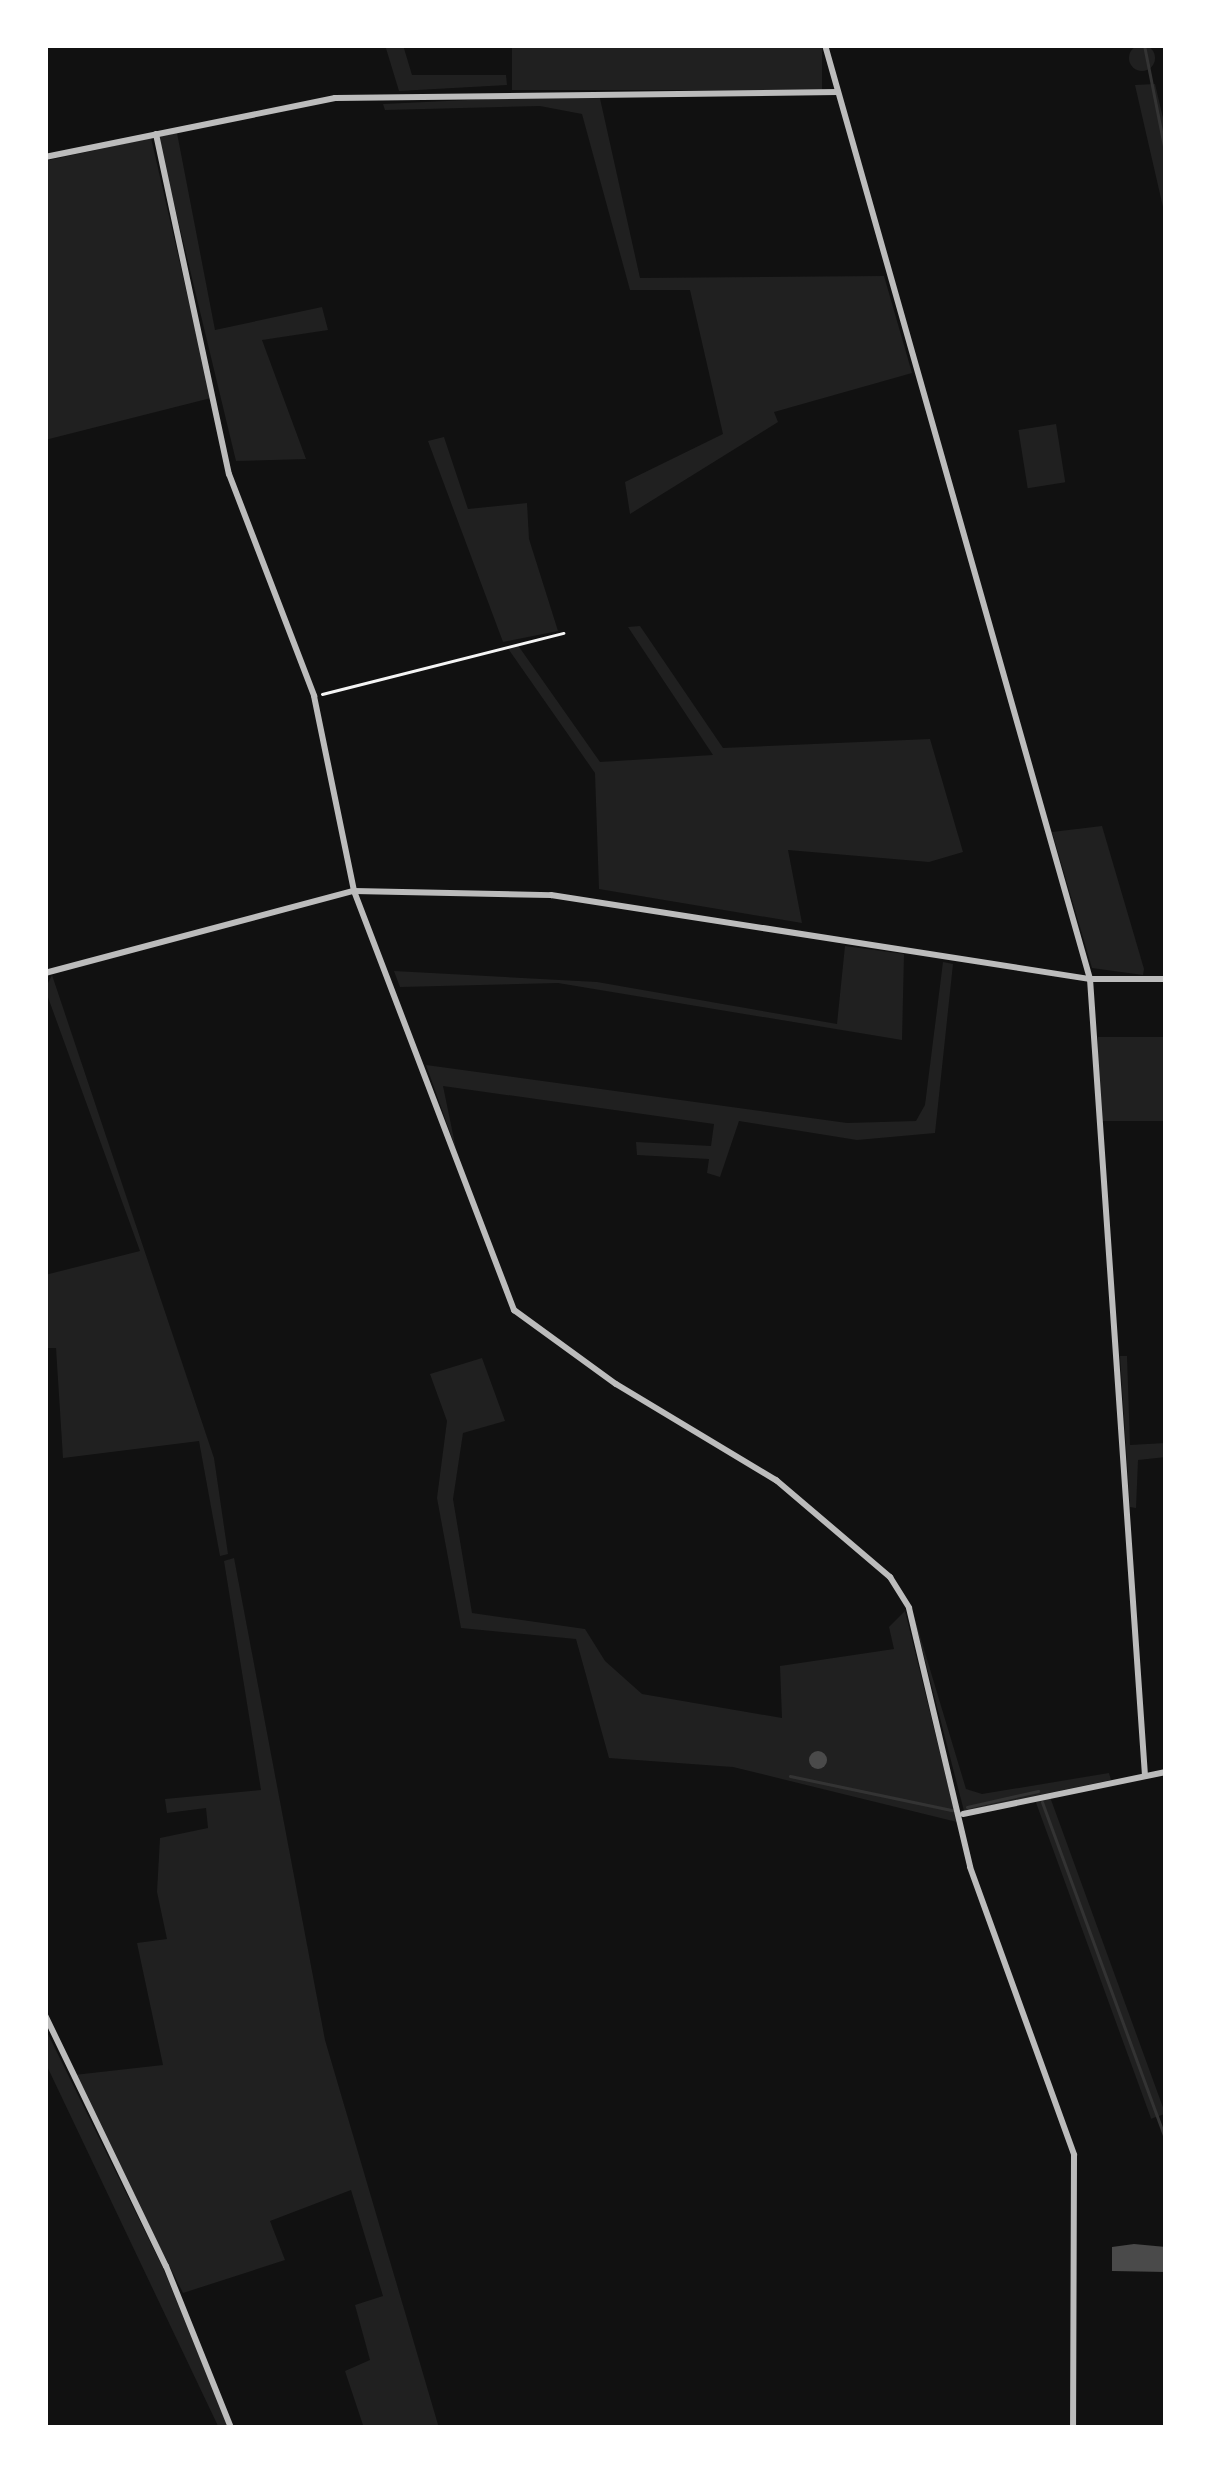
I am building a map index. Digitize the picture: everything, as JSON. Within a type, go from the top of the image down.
[{"type":"street","points":[[825,45],[1090,980],[1145,1775]]},
{"type":"street","points":[[45,157],[335,98],[838,92]]},
{"type":"street","points":[[156,134],[229,474],[314,696],[354,891],[514,1310],[616,1384],[776,1480],[890,1577],[909,1608],[963,1814],[970,1868],[1074,2156],[1073,2428]]},
{"type":"street","points":[[45,973],[354,891],[551,895],[1090,980],[1166,979]]},
{"type":"street","points":[[963,1814],[1166,1772]]},
{"type":"street","points":[[45,2015],[166,2266],[231,2428]]},
{"type":"path","points":[[314,696],[563,634]]},
{"type":"shaded area","points":[[385,45],[403,45],[412,75],[506,75],[507,85],[399,91]]},
{"type":"shaded area","points":[[512,45],[822,45],[822,90],[512,90]]},
{"type":"shaded area","points":[[1142,45],[1155,58],[1142,71],[1129,58]]},
{"type":"shaded area","points":[[1155,84],[1166,131],[1166,220],[1135,85]]},
{"type":"shaded area","points":[[599,94],[640,278],[884,276],[912,373],[774,412],[778,422],[630,514],[625,482],[723,434],[690,290],[630,290],[582,114],[540,106],[385,110],[383,104]]},
{"type":"shaded area","points":[[177,133],[215,330],[322,307],[328,330],[262,340],[306,459],[236,461],[158,137]]},
{"type":"shaded area","points":[[151,138],[211,398],[45,440],[45,161]]},
{"type":"shaded area","points":[[1056,424],[1065,482],[1028,488],[1018,430]]},
{"type":"shaded area","points":[[444,437],[468,509],[527,503],[529,539],[558,631],[503,642],[428,441]]},
{"type":"shaded area","points":[[640,626],[723,748],[930,739],[963,852],[929,862],[788,850],[802,923],[599,889],[595,773],[507,647],[517,644],[600,762],[713,755],[628,627]]},
{"type":"shaded area","points":[[1102,826],[1143,975],[1092,968],[1052,832]]},
{"type":"shaded area","points":[[845,946],[904,954],[902,1040],[558,983],[400,987],[394,971],[597,982],[837,1024]]},
{"type":"shaded area","points":[[943,962],[953,964],[935,1133],[857,1140],[739,1121],[720,1177],[707,1173],[709,1159],[637,1155],[636,1142],[711,1146],[714,1124],[443,1086],[456,1149],[426,1065],[847,1123],[916,1121],[925,1105]]},
{"type":"shaded area","points":[[52,975],[214,1458],[228,1554],[220,1556],[199,1441],[63,1458],[56,1348],[45,1348],[45,1275],[140,1251],[45,989]]},
{"type":"shaded area","points":[[1098,1037],[1166,1037],[1166,1121],[1098,1121]]},
{"type":"shaded area","points":[[1120,1356],[1127,1356],[1130,1445],[1166,1443],[1166,1457],[1138,1460],[1136,1508],[1130,1507]]},
{"type":"shaded area","points":[[482,1358],[505,1421],[463,1433],[453,1499],[472,1613],[585,1629],[605,1661],[642,1694],[782,1718],[780,1666],[894,1649],[889,1627],[905,1611],[957,1822],[733,1767],[609,1758],[576,1639],[461,1628],[437,1498],[447,1421],[430,1374]]},
{"type":"shaded area","points":[[234,1558],[325,2040],[439,2428],[364,2428],[345,2371],[370,2360],[355,2305],[383,2296],[351,2190],[270,2221],[285,2260],[183,2293],[74,2075],[163,2065],[137,1943],[167,1939],[157,1892],[160,1838],[208,1828],[206,1808],[167,1813],[165,1799],[261,1790],[224,1561]]},
{"type":"shaded area","points":[[911,1606],[966,1789],[982,1794],[1109,1773],[1111,1780],[964,1811]]},
{"type":"shaded area","points":[[1050,1797],[1165,2114],[1151,2119],[1036,1802]]},
{"type":"shaded area","points":[[45,2028],[163,2268],[229,2428],[219,2428],[45,2062]]},
{"type":"building","points":[[818,1751],[827,1760],[818,1769],[809,1760]]},
{"type":"building","points":[[1112,2247],[1166,2247],[1166,2272],[1112,2271]]},
{"type":"waterway","points":[[1144,45],[1166,156]]},
{"type":"waterway","points":[[790,1776],[952,1810]]},
{"type":"waterway","points":[[967,1807],[1038,1791]]},
{"type":"waterway","points":[[1042,1802],[1166,2141]]}]
